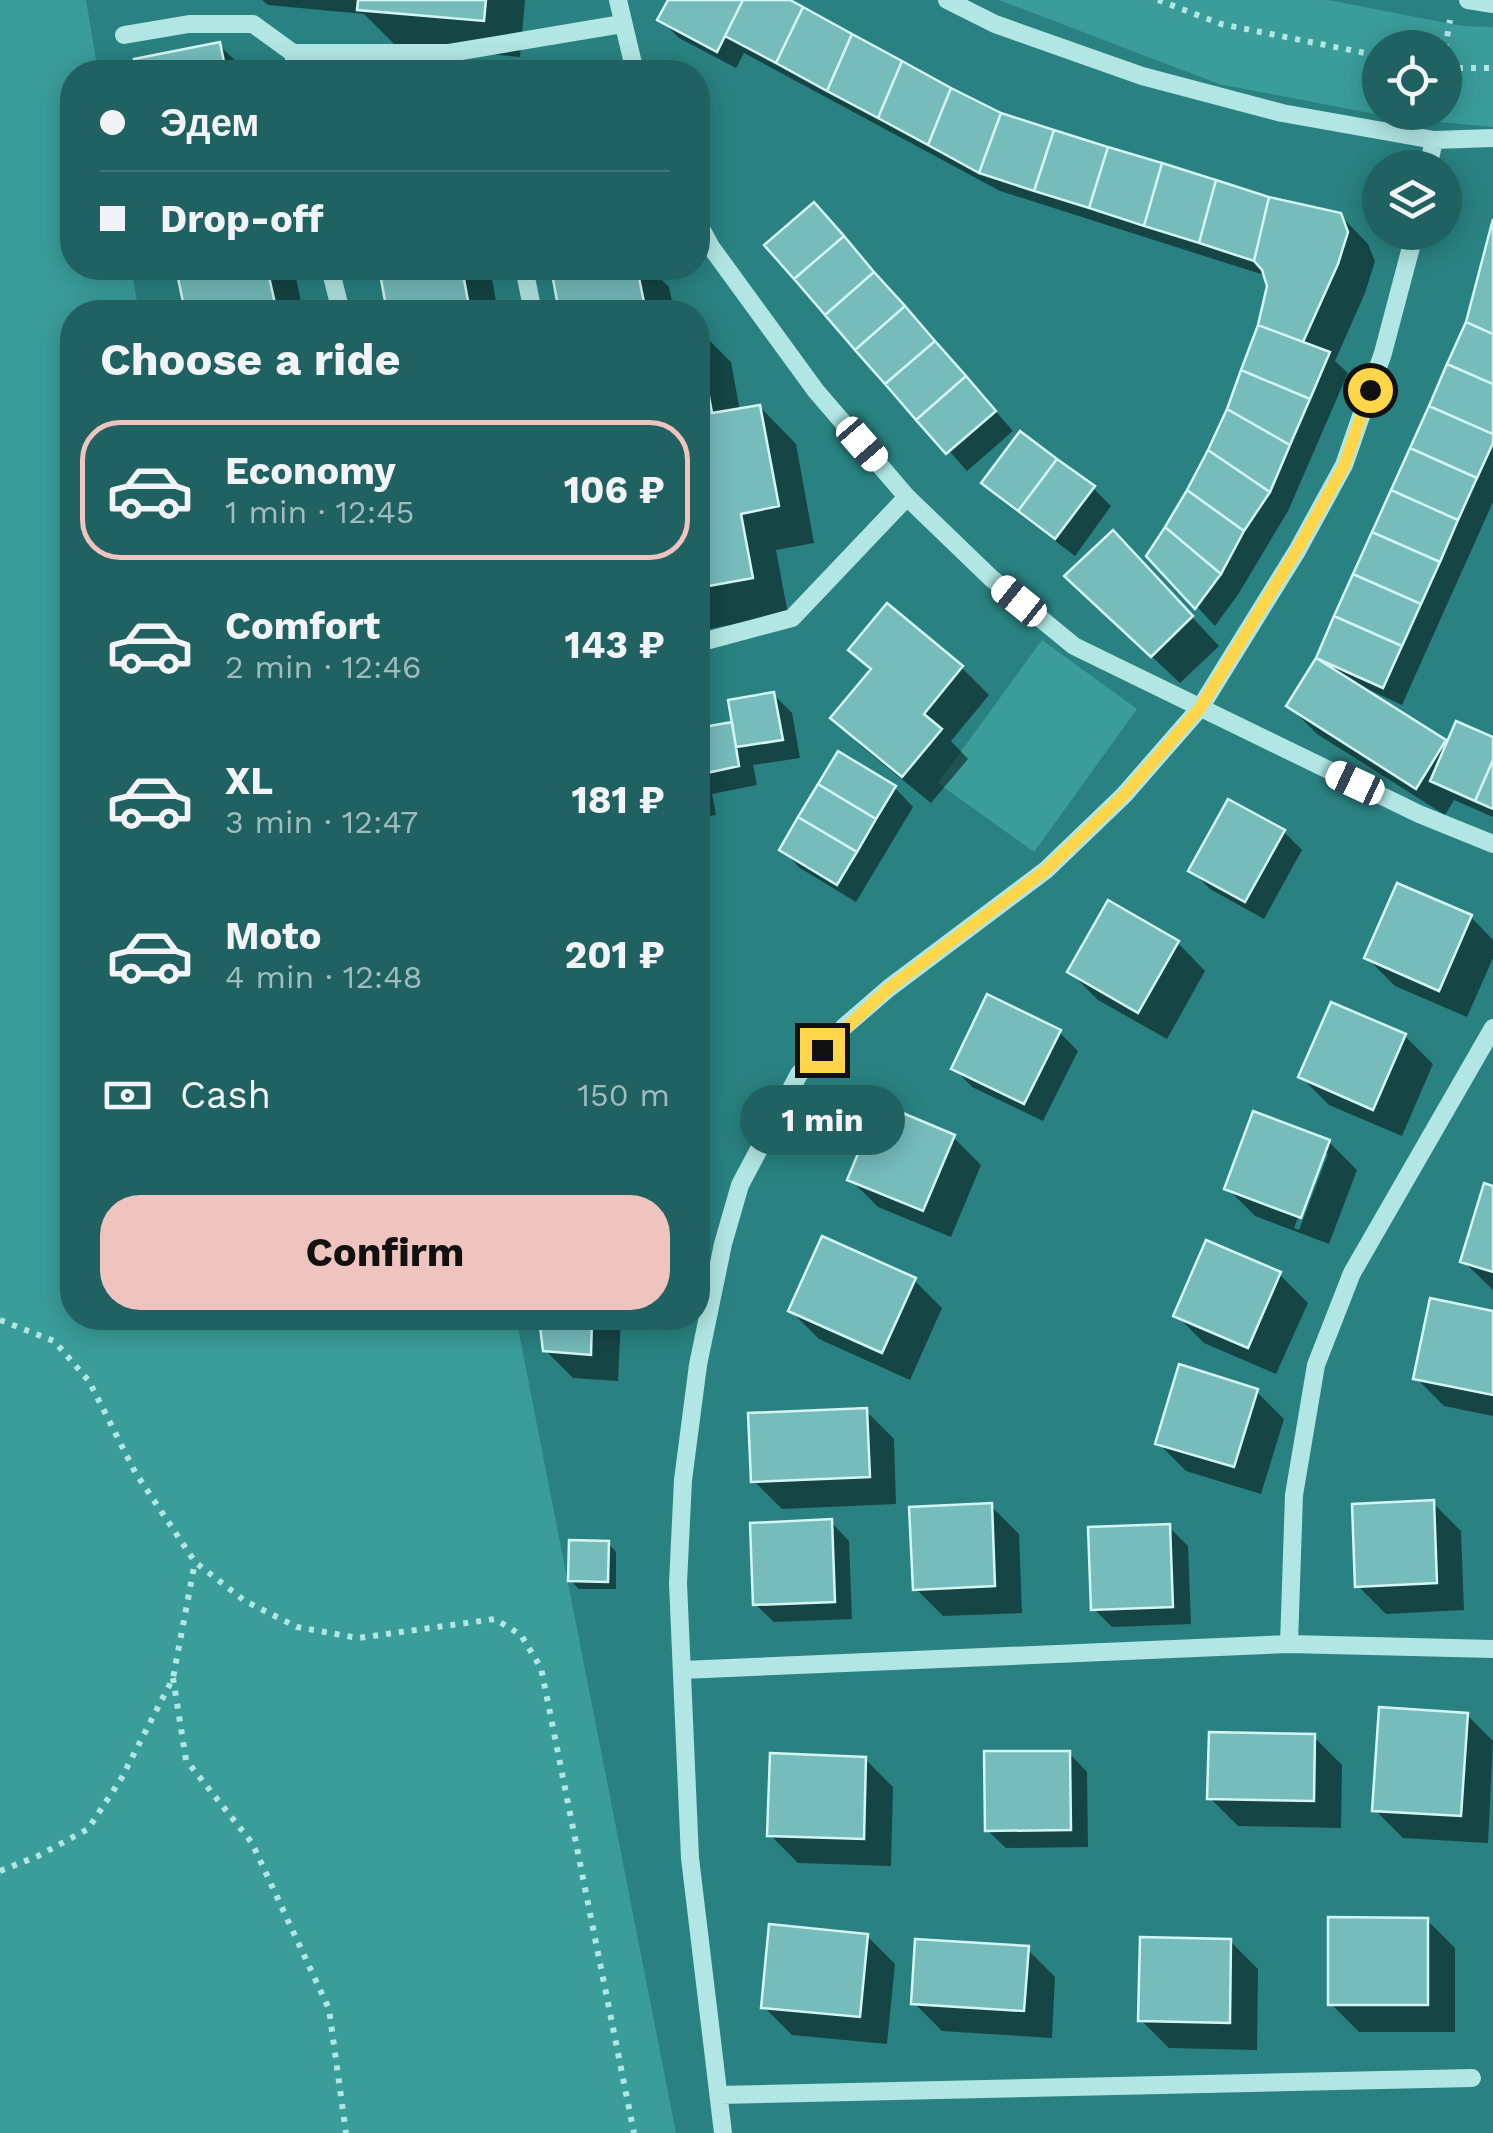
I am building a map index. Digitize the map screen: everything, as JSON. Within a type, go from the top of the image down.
[{"type":"street","points":[[618,0],[632,60]]},
{"type":"street","points":[[946,0],[994,24],[1142,76],[1282,113],[1434,140],[1493,138]]},
{"type":"street","points":[[1468,0],[1493,4]]},
{"type":"street","points":[[124,35],[188,24],[253,24],[292,60]]},
{"type":"street","points":[[464,60],[622,24]]},
{"type":"street","points":[[1432,150],[1434,140]]},
{"type":"street","points":[[710,245],[816,391],[907,497],[991,578],[1074,646],[1419,814],[1493,844]]},
{"type":"street","points":[[710,1304],[722,1244],[740,1185],[799,1074],[889,988],[1046,870],[1124,795],[1200,708],[1344,466],[1383,353],[1410,250]]},
{"type":"street","points":[[710,640],[792,618],[907,497]]},
{"type":"street","points":[[1289,1644],[1294,1496],[1316,1364],[1352,1273],[1493,1028]]},
{"type":"street","points":[[705,1330],[682,1514],[678,1583],[690,1858],[723,2133]]},
{"type":"street","points":[[683,1670],[1289,1644],[1493,1649]]},
{"type":"street","points":[[719,2095],[1472,2078]]},
{"type":"path","points":[[1158,0],[1220,24],[1362,52]]},
{"type":"path","points":[[1462,68],[1493,68]]},
{"type":"path","points":[[0,1320],[54,1341],[89,1381],[135,1472],[195,1562],[245,1602],[297,1628],[358,1638],[495,1619],[522,1635],[541,1668],[634,2133]]},
{"type":"path","points":[[0,1871],[88,1829],[121,1778],[173,1678],[195,1562]]},
{"type":"path","points":[[173,1678],[186,1760],[252,1843],[329,2010],[346,2133]]},
{"type":"green space","points":[[0,0],[86,0],[96,60],[60,60],[60,280],[133,280],[137,300],[60,300],[60,1330],[518,1330],[676,2133],[0,2133]]},
{"type":"green space","points":[[999,0],[1328,0],[1462,26],[1493,27],[1493,127],[1462,124],[1462,30],[1362,30],[1362,111],[1219,84]]},
{"type":"green space","points":[[1042,640],[1137,709],[1034,852],[938,783]]},
{"type":"building","points":[[358,0],[486,0],[484,21],[357,10]]},
{"type":"building","points":[[668,0],[743,0],[717,52],[657,20]]},
{"type":"building","points":[[743,0],[790,0],[803,7],[776,63],[725,36]]},
{"type":"building","points":[[803,7],[852,34],[827,91],[776,63]]},
{"type":"building","points":[[852,34],[902,61],[878,118],[827,91]]},
{"type":"building","points":[[220,42],[224,60],[134,60]]},
{"type":"building","points":[[902,61],[951,88],[928,145],[878,118]]},
{"type":"building","points":[[951,88],[1001,113],[979,173],[928,145]]},
{"type":"building","points":[[1001,113],[1054,130],[1034,191],[979,173]]},
{"type":"building","points":[[1054,130],[1108,147],[1089,208],[1034,191]]},
{"type":"building","points":[[1108,147],[1162,163],[1144,226],[1089,208]]},
{"type":"building","points":[[1162,163],[1216,180],[1199,243],[1144,226]]},
{"type":"building","points":[[1216,180],[1269,197],[1254,261],[1199,243]]},
{"type":"building","points":[[1269,197],[1341,213],[1348,232],[1303,342],[1258,325],[1267,286],[1254,261]]},
{"type":"building","points":[[814,202],[844,236],[794,279],[764,245]]},
{"type":"building","points":[[1493,219],[1493,334],[1466,322]]},
{"type":"building","points":[[844,236],[874,272],[825,315],[794,279]]},
{"type":"building","points":[[874,272],[905,306],[855,350],[825,315]]},
{"type":"building","points":[[178,280],[270,280],[274,300],[183,300]]},
{"type":"building","points":[[381,280],[464,280],[468,300],[385,300]]},
{"type":"building","points":[[553,280],[639,280],[644,300],[557,300]]},
{"type":"building","points":[[905,306],[935,341],[885,384],[855,350]]},
{"type":"building","points":[[1466,322],[1493,334],[1493,384],[1447,364]]},
{"type":"building","points":[[1258,325],[1330,352],[1310,399],[1241,370]]},
{"type":"building","points":[[935,341],[966,376],[916,420],[885,384]]},
{"type":"building","points":[[1447,364],[1493,384],[1493,434],[1429,406]]},
{"type":"building","points":[[1241,370],[1310,399],[1290,445],[1227,409]]},
{"type":"building","points":[[966,376],[996,411],[946,454],[916,420]]},
{"type":"building","points":[[710,402],[712,413],[760,405],[779,506],[741,514],[753,578],[710,586]]},
{"type":"building","points":[[1429,406],[1493,434],[1493,443],[1477,478],[1410,448]]},
{"type":"building","points":[[1227,409],[1290,445],[1270,492],[1208,450]]},
{"type":"building","points":[[1020,431],[1057,459],[1018,511],[981,483]]},
{"type":"building","points":[[1410,448],[1477,478],[1458,520],[1391,490]]},
{"type":"building","points":[[1208,450],[1270,492],[1244,531],[1187,490]]},
{"type":"building","points":[[1057,459],[1095,486],[1055,539],[1018,511]]},
{"type":"building","points":[[1187,490],[1244,531],[1221,574],[1165,527]]},
{"type":"building","points":[[1391,490],[1458,520],[1440,562],[1372,532]]},
{"type":"building","points":[[1165,527],[1221,574],[1195,609],[1146,556]]},
{"type":"building","points":[[1113,530],[1193,616],[1151,657],[1064,576]]},
{"type":"building","points":[[1372,532],[1440,562],[1421,604],[1353,574]]},
{"type":"building","points":[[1353,574],[1421,604],[1402,646],[1334,616]]},
{"type":"building","points":[[887,603],[963,666],[924,714],[942,729],[902,777],[830,718],[871,669],[848,650]]},
{"type":"building","points":[[1334,616],[1402,646],[1383,688],[1316,658]]},
{"type":"building","points":[[1316,658],[1446,740],[1416,789],[1286,706]]},
{"type":"building","points":[[774,692],[783,740],[736,747],[728,700]]},
{"type":"building","points":[[1456,721],[1493,737],[1493,760],[1475,801],[1430,781]]},
{"type":"building","points":[[732,722],[739,766],[710,772],[710,726]]},
{"type":"building","points":[[838,751],[896,786],[876,819],[818,784]]},
{"type":"building","points":[[1493,760],[1493,809],[1475,801]]},
{"type":"building","points":[[818,784],[876,819],[857,852],[798,817]]},
{"type":"building","points":[[1228,799],[1285,830],[1245,902],[1188,871]]},
{"type":"building","points":[[798,817],[857,852],[837,885],[779,850]]},
{"type":"building","points":[[1397,883],[1472,915],[1439,991],[1364,958]]},
{"type":"building","points":[[1108,900],[1179,941],[1138,1013],[1067,972]]},
{"type":"building","points":[[987,994],[1061,1030],[1024,1104],[951,1069]]},
{"type":"building","points":[[1331,1002],[1406,1034],[1373,1110],[1298,1077]]},
{"type":"building","points":[[879,1103],[955,1135],[923,1211],[847,1180]]},
{"type":"building","points":[[1253,1111],[1330,1140],[1301,1218],[1224,1189]]},
{"type":"building","points":[[1484,1183],[1493,1186],[1493,1272],[1460,1262]]},
{"type":"building","points":[[822,1236],[916,1278],[882,1353],[788,1311]]},
{"type":"building","points":[[1206,1240],[1281,1272],[1248,1348],[1173,1316]]},
{"type":"building","points":[[1430,1298],[1493,1311],[1493,1395],[1413,1379]]},
{"type":"building","points":[[540,1330],[592,1330],[591,1355],[543,1351]]},
{"type":"building","points":[[1179,1364],[1258,1389],[1234,1467],[1155,1444]]},
{"type":"building","points":[[867,1408],[870,1477],[751,1482],[748,1413]]},
{"type":"building","points":[[1434,1500],[1437,1583],[1355,1587],[1352,1504]]},
{"type":"building","points":[[992,1503],[995,1586],[913,1590],[909,1507]]},
{"type":"building","points":[[832,1519],[835,1602],[753,1605],[750,1523]]},
{"type":"building","points":[[1170,1524],[1173,1607],[1091,1610],[1088,1527]]},
{"type":"building","points":[[569,1540],[609,1541],[608,1582],[568,1581]]},
{"type":"building","points":[[1379,1707],[1468,1713],[1461,1816],[1372,1811]]},
{"type":"building","points":[[1209,1732],[1315,1734],[1314,1801],[1207,1799]]},
{"type":"building","points":[[984,1751],[1070,1751],[1071,1830],[985,1831]]},
{"type":"building","points":[[770,1753],[866,1757],[864,1839],[767,1836]]},
{"type":"building","points":[[1328,1917],[1428,1918],[1428,2005],[1328,2005]]},
{"type":"building","points":[[769,1924],[868,1934],[860,2017],[761,2008]]},
{"type":"building","points":[[1140,1937],[1231,1939],[1230,2023],[1138,2021]]},
{"type":"building","points":[[915,1939],[1029,1946],[1024,2011],[911,2004]]},
{"type":"route","points":[[822,1050],[889,988],[1046,870],[1124,795],[1200,708],[1344,466],[1370,390]]}]
